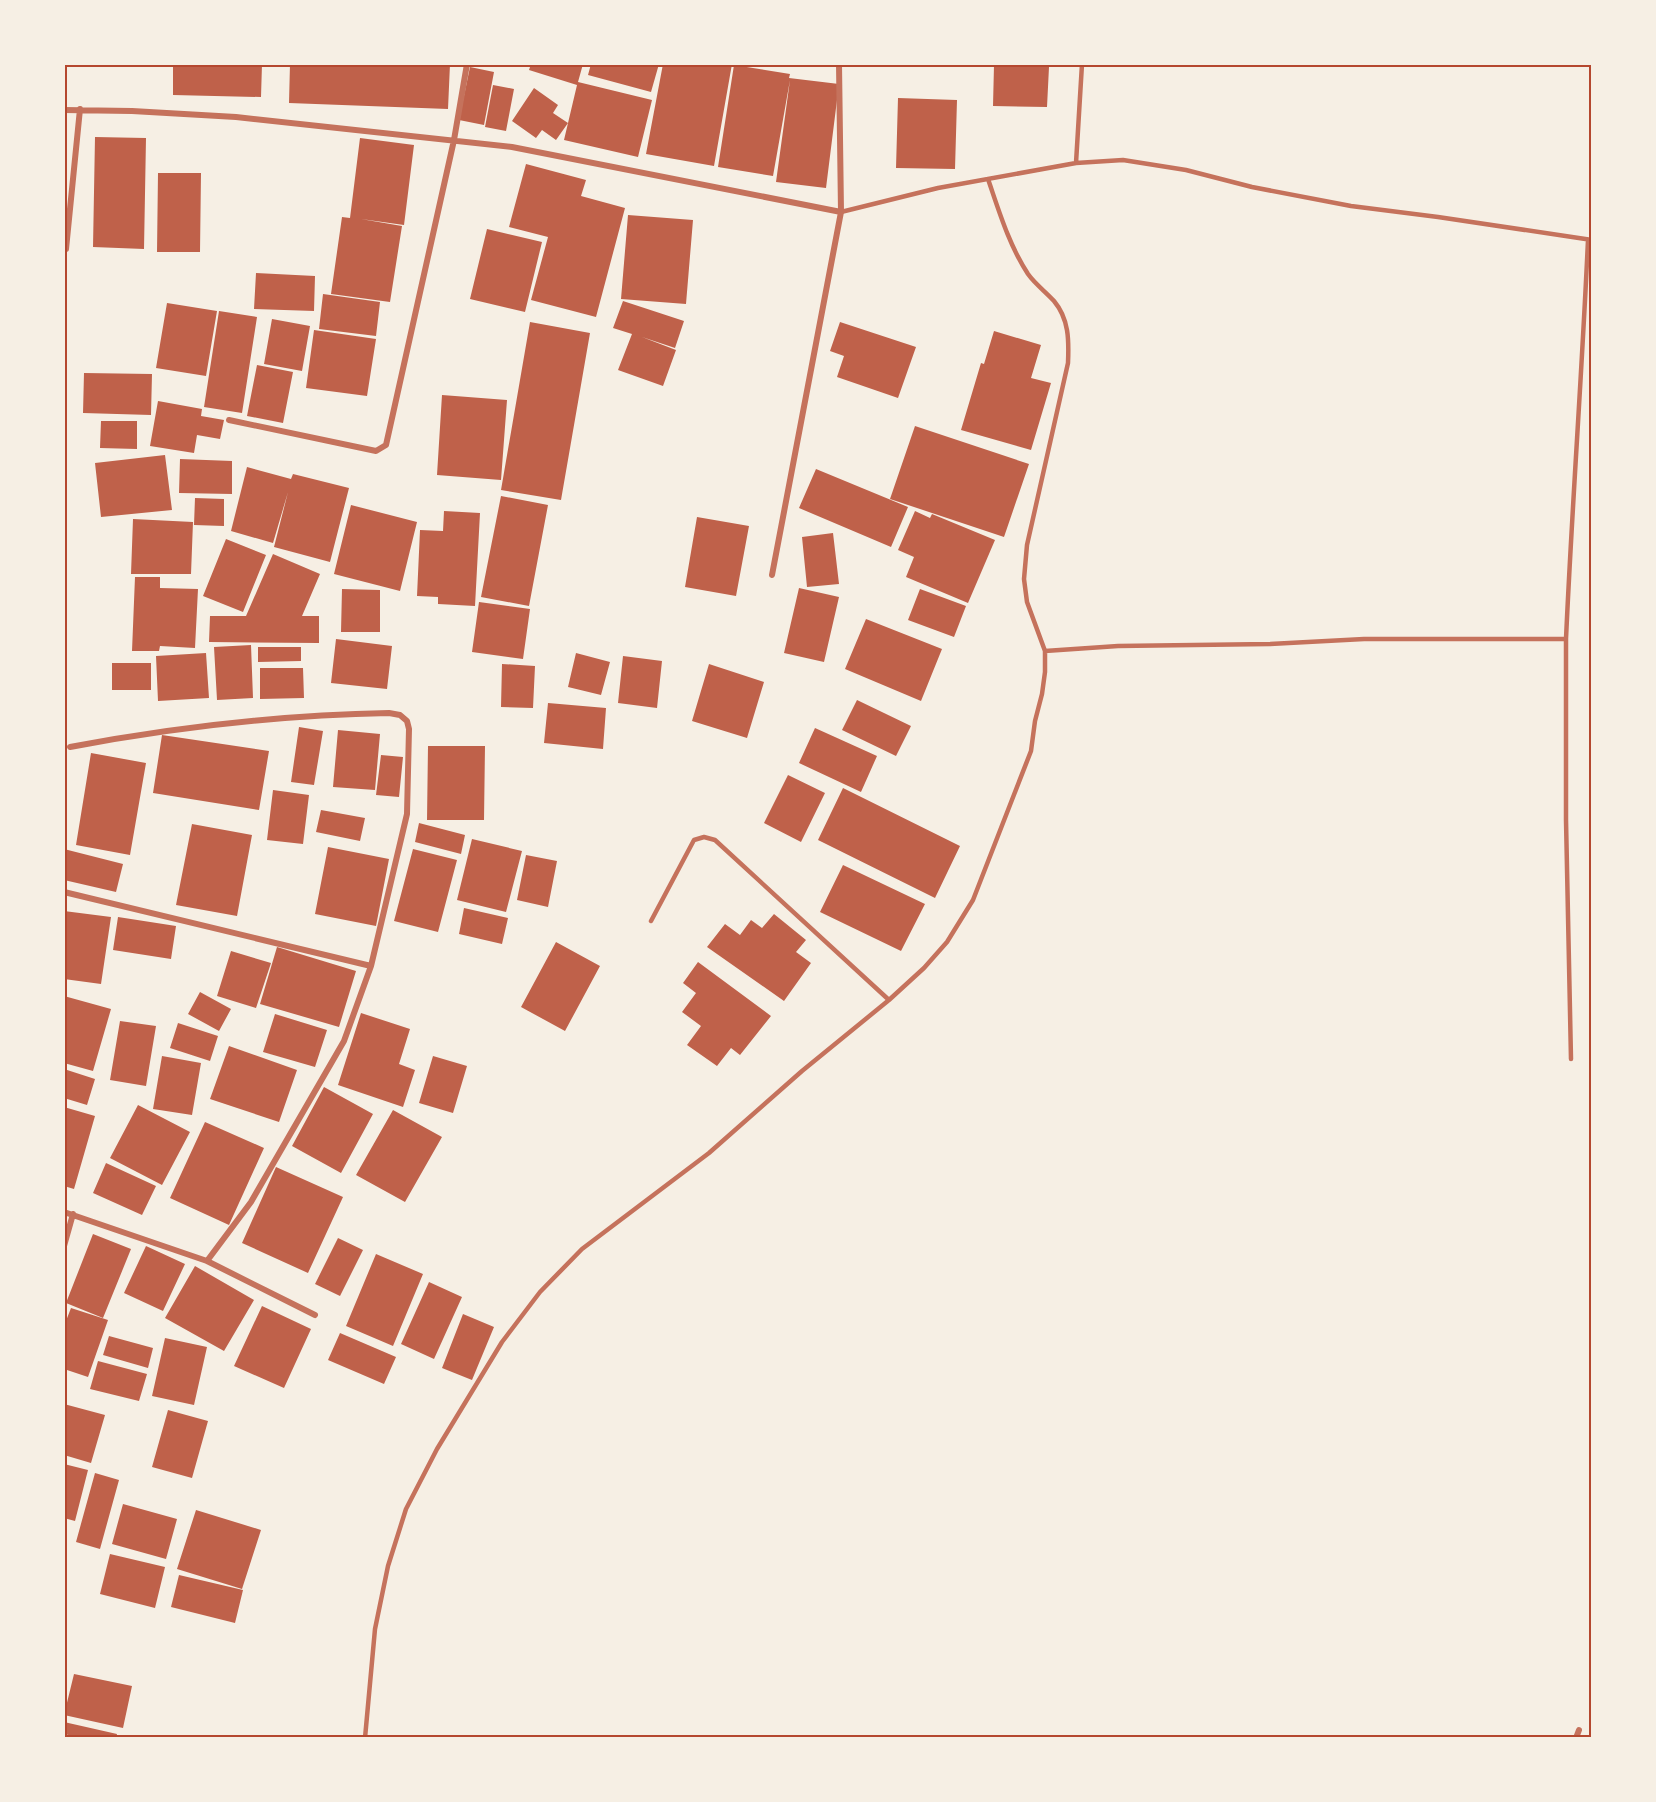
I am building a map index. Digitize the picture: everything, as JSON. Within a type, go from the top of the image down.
[{"type":"street","points":[[229,420],[376,451],[387,445],[454,140],[467,64]]},
{"type":"street","points":[[772,576],[841,212],[839,64]]},
{"type":"street","points":[[66,249],[80,109]]},
{"type":"street","points":[[64,110],[236,117],[512,147],[841,212]]},
{"type":"street","points":[[70,747],[139,733],[190,726],[354,713],[389,713],[400,715],[407,721],[409,729],[407,814],[371,966],[344,1041],[251,1202],[207,1261]]},
{"type":"street","points":[[64,892],[371,966]]},
{"type":"street","points":[[64,1212],[207,1261],[315,1315]]},
{"type":"street","points":[[64,1246],[73,1214]]},
{"type":"street","points":[[1576,1737],[1579,1730]]},
{"type":"lane","points":[[1076,163],[1082,64]]},
{"type":"lane","points":[[841,212],[988,179],[1076,163],[1123,160],[1186,170],[1252,187],[1351,206],[1590,240],[1574,473],[1566,639],[1566,820],[1571,1059]]},
{"type":"lane","points":[[365,1737],[375,1629],[388,1566],[406,1509],[437,1449],[502,1342],[540,1292],[582,1249],[709,1153],[924,968],[947,942],[973,900],[1030,752],[1043,683],[1045,651],[1027,602],[1024,579],[1027,545],[1068,363],[1069,341],[1066,319],[1056,302],[1029,274],[1006,232],[988,179]]},
{"type":"lane","points":[[1045,651],[1118,646],[1270,644],[1364,639],[1566,639]]},
{"type":"lane","points":[[651,921],[694,840],[704,837],[715,840],[889,1000]]},
{"type":"building","points":[[173,64],[262,64],[261,97],[173,95]]},
{"type":"building","points":[[290,64],[450,64],[448,109],[289,103]]},
{"type":"building","points":[[531,64],[583,64],[578,82],[652,100],[638,157],[564,140],[577,85],[529,70]]},
{"type":"building","points":[[591,64],[659,64],[651,92],[588,75]]},
{"type":"building","points":[[663,64],[732,64],[714,166],[646,154]]},
{"type":"building","points":[[734,65],[790,74],[789,78],[839,84],[826,188],[776,182],[790,80],[773,176],[718,167]]},
{"type":"building","points":[[994,65],[1049,67],[1047,107],[993,106]]},
{"type":"building","points":[[470,67],[494,72],[484,125],[459,120]]},
{"type":"building","points":[[493,85],[514,89],[506,131],[485,127]]},
{"type":"building","points":[[534,88],[558,105],[553,113],[568,123],[556,140],[542,130],[536,138],[512,121]]},
{"type":"building","points":[[898,98],[957,100],[955,169],[896,168]]},
{"type":"building","points":[[95,137],[146,138],[144,249],[93,247]]},
{"type":"building","points":[[360,138],[414,145],[404,225],[361,219],[402,226],[390,302],[331,294],[342,217],[350,218]]},
{"type":"building","points":[[526,164],[586,180],[581,196],[625,208],[596,317],[531,300],[548,237],[509,227]]},
{"type":"building","points":[[158,173],[201,173],[200,252],[157,252]]},
{"type":"building","points":[[628,215],[693,220],[686,304],[621,299]]},
{"type":"building","points":[[487,229],[542,242],[525,312],[470,299]]},
{"type":"building","points":[[256,273],[315,276],[314,311],[254,309]]},
{"type":"building","points":[[323,294],[380,302],[376,336],[319,329]]},
{"type":"building","points":[[623,301],[684,321],[675,348],[642,337],[676,350],[663,386],[618,370],[632,334],[613,328]]},
{"type":"building","points":[[167,303],[217,311],[206,376],[156,368]]},
{"type":"building","points":[[219,311],[257,317],[242,413],[204,407]]},
{"type":"building","points":[[272,319],[310,326],[302,371],[264,364]]},
{"type":"building","points":[[530,322],[590,333],[561,500],[501,490]]},
{"type":"building","points":[[840,322],[916,347],[898,398],[837,377],[844,356],[830,351]]},
{"type":"building","points":[[314,330],[376,339],[367,396],[306,388]]},
{"type":"building","points":[[994,331],[1041,345],[1031,378],[1051,383],[1031,450],[961,430],[981,363],[984,364]]},
{"type":"building","points":[[257,365],[293,372],[283,423],[247,416]]},
{"type":"building","points":[[84,373],[152,374],[151,415],[83,413]]},
{"type":"building","points":[[442,395],[507,400],[501,480],[437,475]]},
{"type":"building","points":[[158,401],[202,409],[201,416],[224,420],[220,439],[197,435],[194,453],[150,446]]},
{"type":"building","points":[[101,421],[137,421],[137,449],[100,448]]},
{"type":"building","points":[[915,426],[1029,464],[1004,537],[890,499]]},
{"type":"building","points":[[165,455],[172,510],[101,517],[95,463]]},
{"type":"building","points":[[180,459],[232,461],[232,494],[179,493]]},
{"type":"building","points":[[247,467],[291,479],[293,474],[349,488],[330,562],[274,547],[288,492],[273,543],[231,531]]},
{"type":"building","points":[[816,469],[908,507],[891,547],[799,508]]},
{"type":"building","points":[[501,496],[548,505],[529,606],[481,597]]},
{"type":"building","points":[[195,498],[224,499],[224,526],[194,525]]},
{"type":"building","points":[[351,505],[417,522],[400,591],[334,574]]},
{"type":"building","points":[[444,511],[480,513],[475,606],[438,604],[438,597],[417,596],[420,530],[443,531]]},
{"type":"building","points":[[915,511],[930,518],[932,514],[995,540],[968,603],[906,577],[914,557],[898,550]]},
{"type":"building","points":[[697,517],[749,526],[736,596],[685,587]]},
{"type":"building","points":[[133,519],[193,522],[191,574],[131,574]]},
{"type":"building","points":[[833,533],[839,584],[807,587],[802,537]]},
{"type":"building","points":[[226,539],[266,555],[243,612],[203,596]]},
{"type":"building","points":[[273,554],[320,574],[302,616],[319,616],[319,643],[209,642],[210,616],[246,616]]},
{"type":"building","points":[[135,577],[160,577],[160,588],[198,589],[195,648],[160,646],[159,651],[132,651]]},
{"type":"building","points":[[799,588],[839,597],[824,662],[784,653]]},
{"type":"building","points":[[342,589],[380,590],[380,632],[341,632]]},
{"type":"building","points":[[920,589],[966,606],[954,637],[908,620]]},
{"type":"building","points":[[479,602],[530,609],[523,659],[472,652]]},
{"type":"building","points":[[866,619],[942,649],[921,701],[845,669]]},
{"type":"building","points":[[336,639],[392,646],[387,689],[331,683]]},
{"type":"building","points":[[251,645],[253,698],[217,700],[214,647]]},
{"type":"building","points":[[258,647],[301,647],[301,661],[258,662]]},
{"type":"building","points":[[206,653],[209,698],[158,701],[156,656]]},
{"type":"building","points":[[576,653],[610,662],[601,695],[568,687]]},
{"type":"building","points":[[623,656],[662,661],[657,708],[618,703]]},
{"type":"building","points":[[112,663],[151,663],[151,690],[112,690]]},
{"type":"building","points":[[502,664],[535,666],[533,708],[501,707]]},
{"type":"building","points":[[709,664],[764,682],[747,738],[692,721]]},
{"type":"building","points":[[260,668],[303,668],[304,698],[260,699]]},
{"type":"building","points":[[857,700],[911,726],[896,756],[842,730]]},
{"type":"building","points":[[548,703],[606,708],[603,749],[544,743]]},
{"type":"building","points":[[299,727],[323,731],[314,785],[291,782]]},
{"type":"building","points":[[815,728],[877,756],[861,792],[799,763]]},
{"type":"building","points":[[338,730],[380,734],[375,790],[333,787]]},
{"type":"building","points":[[162,735],[269,751],[259,810],[153,793]]},
{"type":"building","points":[[428,746],[485,746],[484,820],[427,820]]},
{"type":"building","points":[[91,753],[146,763],[130,855],[76,845]]},
{"type":"building","points":[[381,755],[403,757],[399,797],[376,795]]},
{"type":"building","points":[[788,775],[825,793],[801,842],[764,823]]},
{"type":"building","points":[[843,788],[960,846],[935,898],[818,840]]},
{"type":"building","points":[[273,790],[309,795],[303,844],[267,840]]},
{"type":"building","points":[[321,810],[365,818],[360,841],[316,832]]},
{"type":"building","points":[[419,823],[465,835],[461,854],[415,842]]},
{"type":"building","points":[[192,824],[252,835],[237,916],[176,905]]},
{"type":"building","points":[[472,839],[522,851],[506,912],[457,900]]},
{"type":"building","points":[[328,847],[389,859],[376,926],[315,914]]},
{"type":"building","points":[[64,849],[123,864],[116,892],[64,880]]},
{"type":"building","points":[[413,849],[457,860],[438,932],[394,921]]},
{"type":"building","points":[[526,855],[557,861],[548,907],[517,900]]},
{"type":"building","points":[[843,865],[925,904],[901,951],[820,912]]},
{"type":"building","points":[[464,908],[508,918],[502,944],[459,934]]},
{"type":"building","points":[[64,911],[111,917],[101,984],[64,979]]},
{"type":"building","points":[[774,914],[806,940],[796,952],[811,963],[784,1001],[707,947],[725,924],[740,935],[751,920],[762,928]]},
{"type":"building","points":[[118,917],[176,926],[171,959],[113,950]]},
{"type":"building","points":[[556,942],[600,966],[565,1031],[521,1007]]},
{"type":"building","points":[[277,947],[356,971],[339,1027],[260,1004]]},
{"type":"building","points":[[231,951],[271,963],[256,1008],[217,996]]},
{"type":"building","points":[[698,962],[771,1016],[740,1055],[731,1048],[717,1066],[687,1045],[701,1026],[682,1012],[696,993],[683,983]]},
{"type":"building","points":[[200,992],[231,1009],[219,1031],[188,1014]]},
{"type":"building","points":[[64,996],[111,1009],[93,1071],[64,1063]]},
{"type":"building","points":[[361,1013],[410,1029],[399,1064],[415,1070],[403,1107],[338,1085]]},
{"type":"building","points":[[275,1014],[327,1030],[315,1067],[263,1052]]},
{"type":"building","points":[[120,1021],[156,1026],[146,1086],[110,1080]]},
{"type":"building","points":[[178,1023],[218,1036],[210,1061],[170,1048]]},
{"type":"building","points":[[229,1046],[297,1070],[279,1122],[210,1099]]},
{"type":"building","points":[[162,1056],[201,1063],[192,1115],[153,1109]]},
{"type":"building","points":[[433,1056],[467,1066],[453,1113],[419,1103]]},
{"type":"building","points":[[64,1069],[95,1079],[87,1105],[64,1098]]},
{"type":"building","points":[[324,1087],[373,1114],[341,1173],[292,1146]]},
{"type":"building","points":[[138,1105],[190,1132],[162,1185],[110,1158]]},
{"type":"building","points":[[64,1107],[95,1116],[74,1189],[64,1186]]},
{"type":"building","points":[[393,1110],[442,1137],[405,1202],[356,1175]]},
{"type":"building","points":[[205,1122],[264,1148],[229,1225],[170,1198]]},
{"type":"building","points":[[106,1163],[156,1186],[142,1215],[93,1193]]},
{"type":"building","points":[[276,1167],[343,1197],[308,1273],[242,1243]]},
{"type":"building","points":[[93,1234],[131,1249],[103,1318],[66,1303]]},
{"type":"building","points":[[338,1238],[363,1250],[340,1296],[315,1284]]},
{"type":"building","points":[[146,1246],[185,1264],[163,1311],[124,1293]]},
{"type":"building","points":[[376,1254],[423,1274],[393,1346],[346,1326]]},
{"type":"building","points":[[195,1266],[254,1300],[224,1351],[165,1318]]},
{"type":"building","points":[[429,1282],[462,1297],[434,1359],[401,1344]]},
{"type":"building","points":[[262,1306],[311,1329],[284,1388],[234,1366]]},
{"type":"building","points":[[71,1308],[108,1320],[88,1377],[64,1369],[64,1326]]},
{"type":"building","points":[[463,1314],[494,1327],[472,1380],[442,1368]]},
{"type":"building","points":[[340,1333],[396,1357],[384,1384],[328,1360]]},
{"type":"building","points":[[109,1336],[153,1348],[148,1368],[103,1355]]},
{"type":"building","points":[[165,1338],[207,1347],[194,1405],[152,1396]]},
{"type":"building","points":[[98,1361],[147,1374],[139,1401],[90,1389]]},
{"type":"building","points":[[64,1404],[105,1415],[91,1463],[64,1455]]},
{"type":"building","points":[[168,1410],[208,1421],[192,1478],[152,1467]]},
{"type":"building","points":[[64,1464],[88,1470],[75,1521],[64,1518]]},
{"type":"building","points":[[95,1473],[119,1480],[100,1549],[76,1542]]},
{"type":"building","points":[[123,1504],[177,1519],[166,1559],[112,1544]]},
{"type":"building","points":[[196,1510],[261,1530],[242,1589],[177,1569]]},
{"type":"building","points":[[110,1554],[165,1567],[155,1608],[100,1594]]},
{"type":"building","points":[[179,1575],[243,1590],[235,1623],[171,1607]]},
{"type":"building","points":[[74,1674],[132,1686],[123,1728],[64,1715]]},
{"type":"building","points":[[64,1722],[117,1734],[116,1738],[82,1738],[64,1734]]}]
